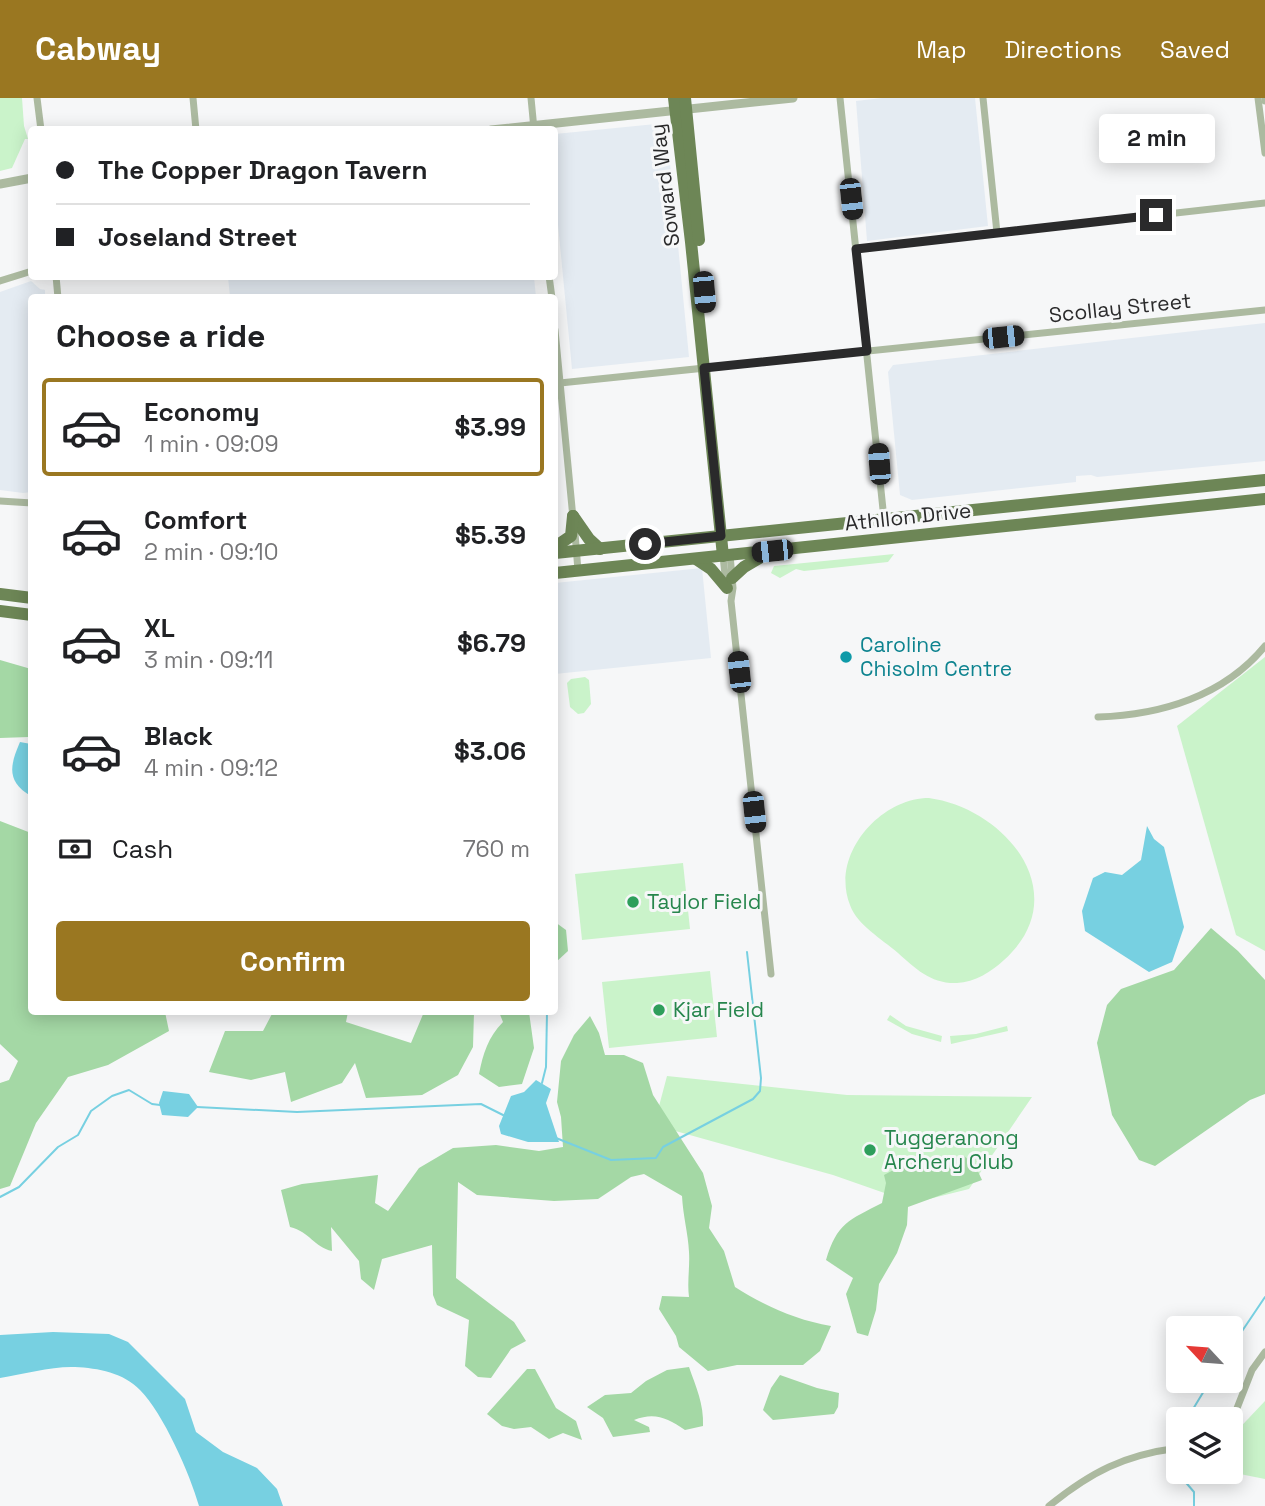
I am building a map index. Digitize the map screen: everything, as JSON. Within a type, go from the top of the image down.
[{"type":"main road","name":"Soward Way","points":[[680,104],[727,555]]},
{"type":"main road","name":"Athllon Drive","points":[[558,553],[1265,480]]},
{"type":"main road","name":"Athllon Drive","points":[[558,573],[1265,499]]},
{"type":"main road","points":[[558,546],[571,536],[573,516]]},
{"type":"main road","points":[[573,516],[589,539],[600,549]]},
{"type":"main road","points":[[884,520],[889,529],[896,532],[935,534]]},
{"type":"main road","points":[[857,542],[878,536],[884,529],[884,520]]},
{"type":"main road","points":[[696,559],[729,583],[744,567],[772,551]]},
{"type":"main road","points":[[0,594],[28,598]]},
{"type":"main road","points":[[0,611],[28,614]]},
{"type":"street","points":[[37,98],[40,126]]},
{"type":"street","points":[[193,98],[196,126]]},
{"type":"street","points":[[531,98],[534,126]]},
{"type":"street","points":[[540,126],[680,104],[793,98]]},
{"type":"street","points":[[840,98],[884,520]]},
{"type":"street","points":[[983,98],[997,233]]},
{"type":"street","points":[[1258,98],[1265,153]]},
{"type":"street","points":[[0,184],[28,179]]},
{"type":"street","points":[[856,249],[1265,203]]},
{"type":"street","points":[[0,281],[28,272]]},
{"type":"street","name":"Scollay Street","points":[[560,383],[1265,310]]},
{"type":"street","points":[[558,362],[578,571]]},
{"type":"street","points":[[0,501],[28,503]]},
{"type":"street","name":"Soward Way","points":[[727,555],[771,974]]},
{"type":"street","points":[[1098,717],[1140,714],[1197,698],[1235,676],[1265,646]]},
{"type":"street","points":[[1237,1407],[1252,1370],[1265,1352]]},
{"type":"street","points":[[1049,1506],[1080,1482],[1110,1465],[1143,1454],[1166,1450]]},
{"type":"shaded area","points":[[882,98],[975,98],[988,226],[867,241],[856,101]]},
{"type":"shaded area","points":[[666,123],[689,357],[572,369],[558,225],[558,134]]},
{"type":"shaded area","points":[[228,280],[534,280],[536,294],[230,294]]},
{"type":"shaded area","points":[[31,281],[45,290],[45,294],[28,294],[28,492],[0,490],[0,292]]},
{"type":"shaded area","points":[[1265,323],[1265,461],[1097,477],[1076,476],[1076,482],[912,500],[900,495],[888,372],[893,365]]},
{"type":"shaded area","points":[[702,568],[711,658],[558,674],[558,583]]},
{"type":"green space","points":[[0,98],[22,98],[28,139],[25,139],[12,168],[0,171]]},
{"type":"green space","points":[[894,554],[888,562],[804,571],[796,569],[780,578],[771,573],[774,566]]},
{"type":"green space","points":[[1265,657],[1265,951],[1236,935],[1177,726]]},
{"type":"green space","points":[[0,660],[28,668],[28,737],[0,738]]},
{"type":"green space","points":[[585,677],[589,680],[591,704],[584,713],[578,714],[570,707],[567,683],[571,679]]},
{"type":"green space","points":[[929,798],[958,805],[984,819],[1006,837],[1023,859],[1032,883],[1034,909],[1025,935],[994,969],[964,982],[939,981],[911,965],[858,919],[850,905],[846,886],[847,867],[853,849],[877,819],[893,808]]},
{"type":"green space","points":[[0,821],[28,832],[28,1015],[166,1015],[169,1031],[108,1065],[68,1077],[36,1123],[10,1186],[0,1189],[0,1083],[9,1080],[18,1061],[0,1044]]},
{"type":"green space","name":"Taylor Field","points":[[683,863],[690,929],[582,940],[575,874]]},
{"type":"green space","points":[[558,924],[566,930],[568,951],[558,960]]},
{"type":"green space","points":[[1211,928],[1238,951],[1265,980],[1265,1094],[1250,1100],[1155,1166],[1139,1160],[1112,1115],[1097,1043],[1107,1005],[1121,989],[1174,970]]},
{"type":"green space","name":"Kjar Field","points":[[710,971],[717,1037],[609,1048],[602,982]]},
{"type":"green space","points":[[271,1015],[347,1015],[346,1022],[411,1043],[423,1015],[474,1015],[473,1047],[458,1075],[422,1095],[366,1098],[355,1063],[342,1083],[291,1102],[285,1072],[251,1080],[209,1072],[225,1031],[263,1031]]},
{"type":"green space","points":[[500,1015],[529,1015],[534,1048],[522,1084],[499,1087],[479,1074],[487,1046],[503,1022]]},
{"type":"green space","points":[[890,1015],[906,1026],[942,1036],[941,1042],[912,1034],[887,1020]]},
{"type":"green space","points":[[590,1016],[599,1033],[605,1055],[624,1055],[643,1063],[653,1095],[703,1173],[712,1206],[709,1228],[724,1251],[735,1287],[781,1311],[831,1326],[820,1351],[803,1365],[737,1365],[708,1371],[679,1347],[676,1336],[659,1309],[662,1296],[689,1297],[689,1252],[682,1196],[644,1174],[631,1177],[598,1199],[554,1201],[477,1195],[458,1182],[456,1278],[514,1322],[526,1341],[511,1349],[491,1378],[478,1377],[465,1366],[469,1320],[437,1305],[433,1295],[432,1245],[382,1259],[374,1290],[361,1279],[359,1261],[331,1227],[332,1251],[290,1227],[281,1190],[302,1184],[378,1175],[375,1203],[388,1211],[419,1168],[453,1148],[496,1145],[539,1151],[563,1147],[557,1102],[561,1061],[574,1035]]},
{"type":"green space","points":[[1007,1026],[1008,1031],[951,1044],[950,1036],[976,1034]]},
{"type":"green space","name":"Tuggeranong Archery Club","points":[[667,1076],[847,1095],[1032,1097],[969,1189],[913,1203],[833,1175],[654,1125]]},
{"type":"green space","points":[[964,1156],[975,1165],[982,1180],[908,1207],[907,1225],[897,1253],[879,1284],[876,1310],[868,1336],[857,1333],[846,1294],[853,1278],[826,1260],[835,1238],[846,1224],[882,1203],[886,1183],[884,1175],[901,1166],[928,1168]]},
{"type":"green space","points":[[689,1367],[701,1403],[703,1426],[685,1430],[666,1419],[648,1416],[634,1420],[649,1427],[650,1432],[613,1437],[603,1418],[587,1407],[605,1395],[631,1393],[667,1370]]},
{"type":"green space","points":[[527,1369],[535,1369],[556,1408],[576,1421],[582,1440],[563,1433],[549,1439],[531,1427],[514,1429],[502,1426],[487,1414]]},
{"type":"green space","points":[[780,1375],[839,1393],[838,1407],[834,1414],[773,1420],[763,1410],[771,1388]]},
{"type":"green space","points":[[1265,1401],[1265,1479],[1243,1475],[1243,1424]]},
{"type":"water","points":[[20,742],[28,743],[28,794],[14,779],[14,758]]},
{"type":"water","points":[[1147,826],[1154,839],[1164,847],[1184,927],[1172,962],[1149,972],[1085,931],[1082,911],[1093,878],[1105,872],[1122,875],[1141,860]]},
{"type":"water","points":[[536,1080],[551,1089],[546,1103],[559,1142],[528,1142],[501,1134],[499,1126],[511,1096],[524,1092]]},
{"type":"water","points":[[163,1091],[189,1094],[198,1107],[188,1117],[162,1115],[159,1103]]},
{"type":"water","points":[[53,1332],[109,1334],[128,1342],[185,1399],[196,1432],[223,1452],[257,1468],[277,1489],[283,1506],[199,1506],[182,1461],[158,1413],[140,1390],[126,1379],[110,1372],[75,1367],[0,1378],[0,1335]]},
{"type":"waterway","points":[[556,1138],[611,1160],[656,1158],[663,1147],[753,1099],[760,1091],[761,1078],[747,952]]},
{"type":"waterway","points":[[542,1083],[546,1067],[547,1015]]},
{"type":"waterway","points":[[0,1197],[19,1187],[58,1147],[78,1135],[91,1111],[112,1096],[129,1090],[152,1104],[160,1105]]},
{"type":"waterway","points":[[197,1107],[297,1112],[481,1104],[503,1115]]},
{"type":"waterway","points":[[1243,1330],[1265,1297]]},
{"type":"waterway","points":[[1194,1407],[1203,1393]]},
{"type":"waterway","points":[[1187,1484],[1194,1492],[1194,1506]]},
{"type":"place","name":"Caroline Chisolm Centre","points":[[846,657]]},
{"type":"place","name":"Taylor Field","points":[[633,902]]},
{"type":"place","name":"Kjar Field","points":[[659,1010]]},
{"type":"place","name":"Tuggeranong Archery Club","points":[[870,1150]]},
{"type":"route","points":[[645,544],[721,536],[704,368],[867,351],[856,249],[1156,215]]}]
